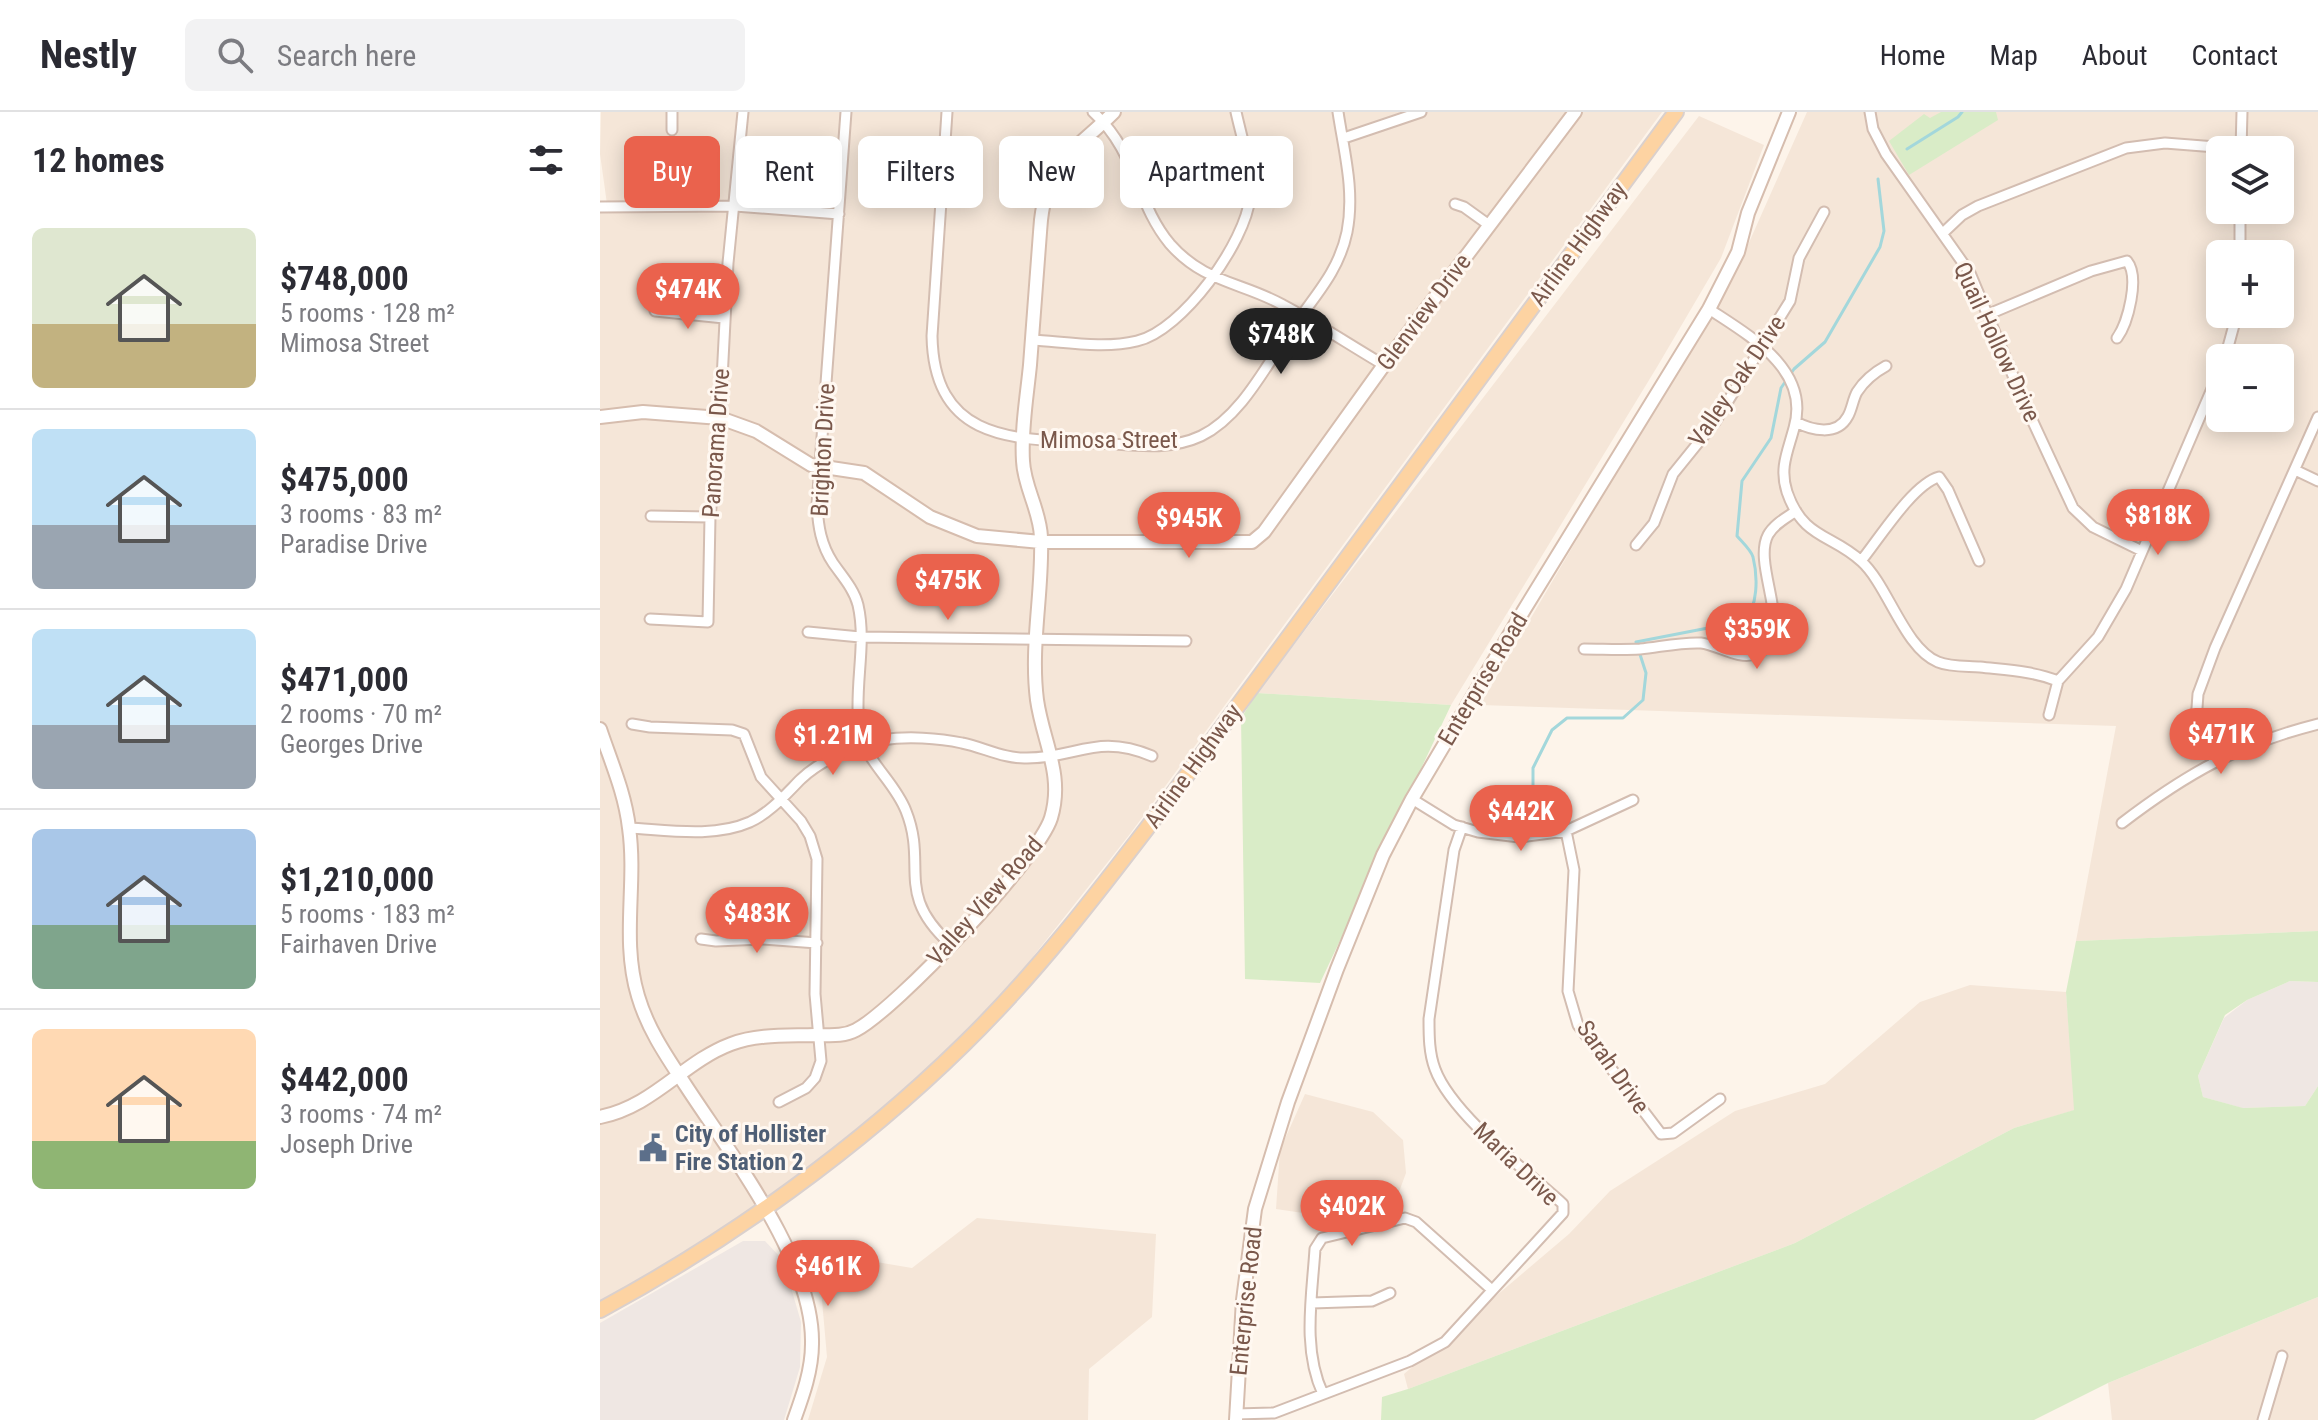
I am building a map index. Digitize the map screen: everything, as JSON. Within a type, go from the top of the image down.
[{"type":"main road","name":"Airline Highway","points":[[600,1310],[659,1276],[763,1208],[853,1143],[965,1043],[1059,941],[1167,802],[1676,112]]},
{"type":"street","points":[[672,112],[672,130]]},
{"type":"street","name":"Panorama Drive","points":[[650,619],[708,622],[710,517],[743,112]]},
{"type":"street","name":"Brighton Drive","points":[[846,112],[817,505],[821,537],[857,601],[860,637],[857,711],[864,746],[905,808],[913,836],[913,877],[917,898],[930,923],[950,944]]},
{"type":"street","name":"Mimosa Street","points":[[947,112],[932,336],[934,368],[944,393],[965,416],[995,434],[1024,440],[1165,445],[1202,435],[1236,407],[1327,283],[1338,262],[1349,215],[1348,172],[1338,112]]},
{"type":"street","points":[[1093,112],[1104,122],[1126,154],[1151,214],[1164,237],[1180,254],[1211,277],[1282,304],[1384,365]]},
{"type":"street","name":"Valley View Road","points":[[600,1117],[644,1101],[712,1054],[740,1041],[766,1037],[845,1035],[871,1021],[889,1007],[950,944],[1044,835],[1056,793],[1052,755],[1037,698],[1035,640],[1041,542],[1039,517],[1024,470],[1041,220],[1046,188],[1062,160],[1114,112]]},
{"type":"street","points":[[1032,340],[1117,344],[1148,338],[1177,319],[1211,277],[1245,224],[1251,182],[1236,112]]},
{"type":"street","points":[[1344,138],[1421,112]]},
{"type":"street","name":"Glenview Drive","points":[[600,417],[643,412],[720,418],[756,431],[811,465],[843,467],[864,473],[930,517],[958,530],[993,539],[1041,542],[1252,542],[1264,532],[1384,365],[1575,112]]},
{"type":"street","name":"Enterprise Road","points":[[1236,1417],[1249,1237],[1268,1161],[1342,957],[1389,842],[1412,799],[1709,309],[1738,252],[1748,213],[1789,112]]},
{"type":"street","name":"Quail Hollow Drive","points":[[1870,112],[1873,129],[1886,154],[1970,273],[2073,508],[2093,527],[2142,551]]},
{"type":"street","points":[[2241,136],[2242,112]]},
{"type":"street","points":[[1943,233],[1978,206],[2126,148],[2165,143],[2206,146]]},
{"type":"street","points":[[1455,204],[1489,225]]},
{"type":"street","points":[[600,207],[735,206],[839,214]]},
{"type":"street","name":"Valley Oak Drive","points":[[1636,545],[1654,523],[1678,466],[1715,422],[1790,301],[1799,258],[1824,212]]},
{"type":"street","points":[[1989,314],[2081,275],[2127,261],[2131,266],[2132,278],[2128,317],[2117,338]]},
{"type":"street","points":[[1709,309],[1762,347],[1792,379],[1797,401],[1796,422],[1783,469],[1788,494],[1796,511],[1819,535],[1861,561],[1913,641],[1936,661],[2044,676],[2058,681]]},
{"type":"street","points":[[655,311],[724,318]]},
{"type":"street","points":[[1796,422],[1812,430],[1841,424],[1848,416],[1856,393],[1869,378],[1886,366]]},
{"type":"street","points":[[2049,715],[2058,681],[2098,637],[2126,589],[2206,402]]},
{"type":"street","points":[[2214,761],[2196,722],[2198,694],[2215,648],[2318,417]]},
{"type":"street","points":[[2295,470],[2318,481]]},
{"type":"street","points":[[1861,561],[1921,488],[1939,477],[1948,490],[1979,561]]},
{"type":"street","points":[[1584,649],[1635,649],[1694,643],[1749,656],[1759,653],[1768,646],[1776,627],[1765,567],[1765,543],[1772,528],[1796,511]]},
{"type":"street","points":[[651,516],[710,517]]},
{"type":"street","points":[[808,632],[860,637],[1186,641]]},
{"type":"street","points":[[632,724],[741,732],[748,739],[761,777],[801,821],[815,848],[818,874],[815,994],[821,1061],[815,1078],[796,1095],[779,1102]]},
{"type":"street","points":[[2122,823],[2177,782],[2214,761],[2243,748],[2318,724]]},
{"type":"street","points":[[600,729],[620,782],[629,828],[631,972],[649,1027],[798,1269],[810,1309],[810,1369],[794,1420]]},
{"type":"street","points":[[629,828],[724,830],[751,821],[820,765],[864,746],[889,740],[951,741],[1017,758],[1114,746],[1135,749],[1152,756]]},
{"type":"street","points":[[1412,799],[1462,827],[1519,837],[1566,831],[1633,800]]},
{"type":"street","name":"Maria Drive","points":[[1236,1417],[1274,1413],[1410,1361],[1445,1342],[1563,1213],[1563,1204],[1462,1111],[1444,1090],[1434,1068],[1429,1046],[1429,1019],[1454,850],[1462,827]]},
{"type":"street","name":"Sarah Drive","points":[[1566,831],[1574,870],[1568,991],[1578,1025],[1661,1134],[1673,1133],[1720,1099]]},
{"type":"street","points":[[701,939],[817,943]]},
{"type":"street","points":[[1323,1394],[1311,1363],[1315,1249],[1322,1238],[1405,1218],[1416,1222],[1492,1290]]},
{"type":"street","points":[[1312,1303],[1372,1301],[1390,1293]]},
{"type":"street","points":[[2263,1420],[2282,1356]]},
{"type":"shaded area","points":[[601,112],[1662,112],[1130,834],[976,1029],[832,1156],[660,1275],[600,1309],[600,205],[607,204],[600,154]]},
{"type":"shaded area","points":[[1807,112],[2318,112],[2318,931],[2076,941],[2116,726],[1480,705],[1731,283]]},
{"type":"shaded area","points":[[1699,116],[1764,145],[1721,258],[1451,705],[1257,693]]},
{"type":"shaded area","points":[[2290,981],[2318,982],[2318,1086],[2305,1106],[2242,1108],[2203,1097],[2198,1076],[2224,1018],[2247,1000]]},
{"type":"shaded area","points":[[1970,985],[2066,992],[2075,1110],[2014,1128],[1795,1243],[1408,1389],[1404,1374],[1569,1234],[1610,1191],[1735,1111],[1825,1084],[1920,1002]]},
{"type":"shaded area","points":[[1305,1094],[1373,1112],[1403,1140],[1406,1173],[1396,1200],[1323,1216],[1276,1209],[1280,1150]]},
{"type":"shaded area","points":[[977,1218],[1156,1234],[1152,1317],[1089,1369],[1088,1420],[808,1420],[827,1357],[819,1266],[835,1255],[912,1268]]},
{"type":"shaded area","points":[[743,1241],[765,1241],[783,1260],[801,1322],[800,1367],[784,1420],[600,1420],[600,1323]]},
{"type":"shaded area","points":[[2318,1297],[2318,1420],[2112,1420],[2108,1383]]},
{"type":"green space","points":[[1941,112],[1996,112],[1998,120],[1909,175],[1889,141],[1924,114],[1930,118]]},
{"type":"green space","points":[[1257,693],[1451,705],[1320,983],[1245,979],[1241,718]]},
{"type":"green space","points":[[2318,931],[2318,982],[2290,981],[2247,1000],[2225,1015],[2198,1076],[2203,1097],[2243,1108],[2305,1106],[2318,1086],[2318,1297],[2108,1383],[2034,1420],[1381,1420],[1382,1397],[1795,1243],[2014,1128],[2074,1110],[2066,992],[2076,941]]},
{"type":"waterway","points":[[1907,149],[1962,112]]},
{"type":"waterway","points":[[1533,793],[1533,768],[1552,730],[1567,718],[1623,718],[1643,700],[1646,673],[1636,642],[1744,621],[1749,615],[1756,591],[1756,573],[1752,554],[1737,536],[1742,481],[1771,438],[1781,388],[1794,369],[1825,342],[1880,247],[1884,231],[1878,179]]},
{"type":"place","name":"City of Hollister Fire Station 2","points":[[653,1148]]}]
